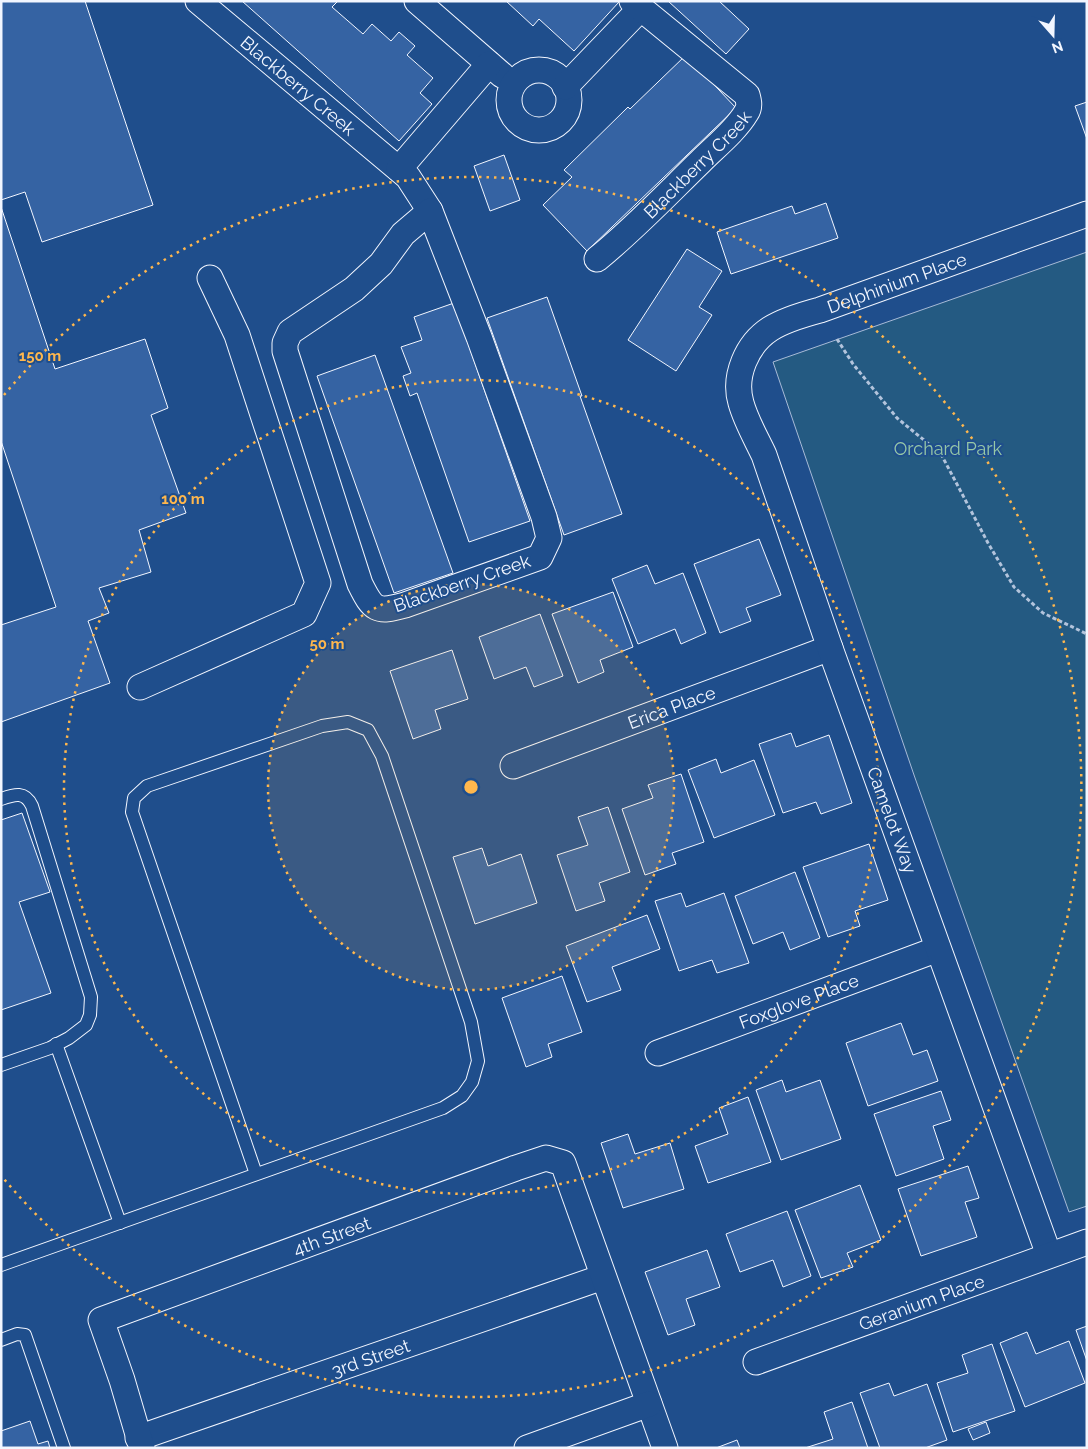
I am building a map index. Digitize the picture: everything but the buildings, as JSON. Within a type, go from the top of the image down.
[{"type":"street","name":"Blackberry Creek","points":[[198,1],[408,177],[430,211],[479,337],[544,517],[549,538],[540,556],[405,605],[389,609],[376,607],[369,602],[360,584],[287,359],[284,343],[290,332],[354,289],[382,264],[403,234],[430,211]]},
{"type":"street","points":[[417,1],[513,84]]},
{"type":"street","name":"Blackberry Creek","points":[[597,259],[657,204],[726,135],[750,106],[747,95],[636,5]]},
{"type":"street","points":[[565,87],[636,5]]},
{"type":"street","points":[[399,169],[489,64]]},
{"type":"street","points":[[540,70],[550,72],[559,78],[565,87],[568,105],[565,115],[552,128],[532,130],[516,120],[511,112],[508,103],[509,93],[513,84],[520,77],[530,72],[540,70]]},
{"type":"street","name":"Delphinium Place","points":[[738,385],[747,354],[757,339],[771,328],[1087,214]]},
{"type":"street","points":[[140,687],[304,614],[318,583],[237,335],[210,278]]},
{"type":"street","name":"Camelot Way","points":[[738,385],[740,401],[764,455],[830,648],[1049,1255]]},
{"type":"street","name":"Erica Place","points":[[513,766],[830,648]]},
{"type":"street","name":"Foxglove Place","points":[[658,1053],[938,948]]},
{"type":"street","name":"4th Street","points":[[140,1443],[122,1380],[101,1320],[516,1168],[546,1158],[563,1164],[603,1277]]},
{"type":"street","name":"Geranium Place","points":[[756,1362],[1087,1242]]},
{"type":"street","points":[[603,1277],[665,1448]]},
{"type":"street","name":"3rd Street","points":[[140,1443],[603,1277]]},
{"type":"street","points":[[527,1448],[650,1404]]},
{"type":"lane","points":[[1,1265],[443,1108],[462,1096],[472,1082],[478,1061],[471,1022],[382,756],[368,730],[348,722],[322,726],[147,786],[134,798],[132,812],[256,1174]]},
{"type":"lane","points":[[1,799],[15,794],[29,799],[91,997],[90,1015],[86,1025],[70,1038],[1,1065]]},
{"type":"lane","points":[[56,1044],[120,1223]]},
{"type":"lane","points":[[1,1340],[17,1334],[25,1335],[64,1448]]},
{"type":"path","points":[[837,339],[853,364],[897,418],[940,454],[1014,587],[1043,613],[1087,634]]},
{"type":"green space","name":"Orchard Park","points":[[1087,252],[1087,1206],[1069,1212],[914,775],[773,362]]}]
